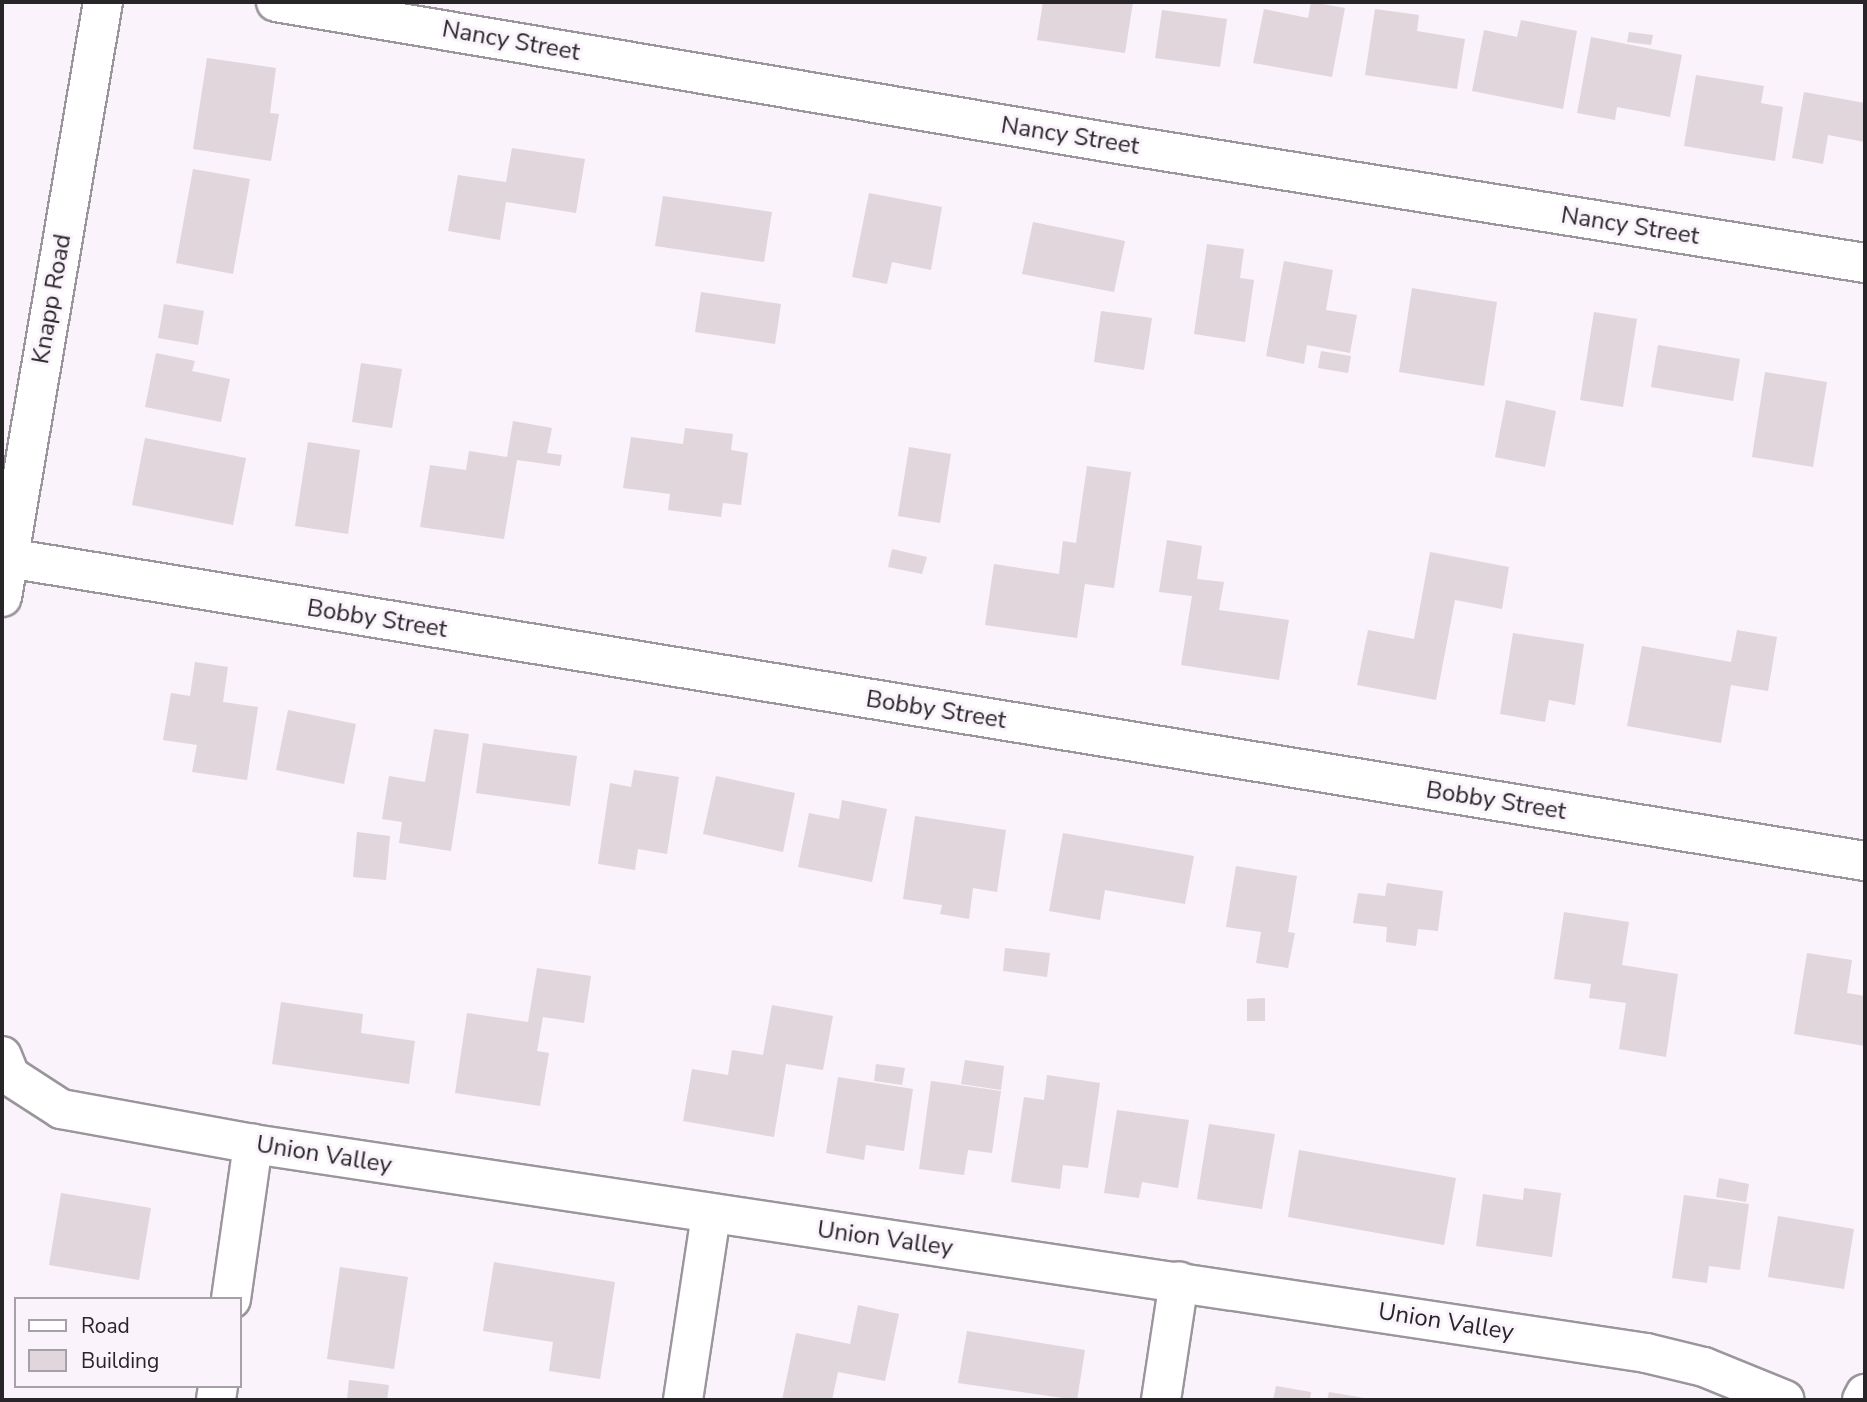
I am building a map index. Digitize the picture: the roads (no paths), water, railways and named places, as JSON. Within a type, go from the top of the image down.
[{"type":"street","name":"Knapp Road","points":[[2,597],[5,558],[103,2]]},
{"type":"street","name":"Nancy Street","points":[[276,2],[1105,142],[1865,263]]},
{"type":"street","name":"Bobby Street","points":[[5,558],[1865,861]]},
{"type":"street","name":"Union Valley","points":[[2,1056],[10,1076],[61,1109],[253,1144],[1646,1353],[1704,1367],[1785,1400]]},
{"type":"street","points":[[231,1297],[253,1144]]},
{"type":"street","points":[[683,1400],[711,1214]]},
{"type":"street","points":[[1161,1400],[1179,1281]]},
{"type":"street","points":[[1861,1400],[1865,1394]]}]
